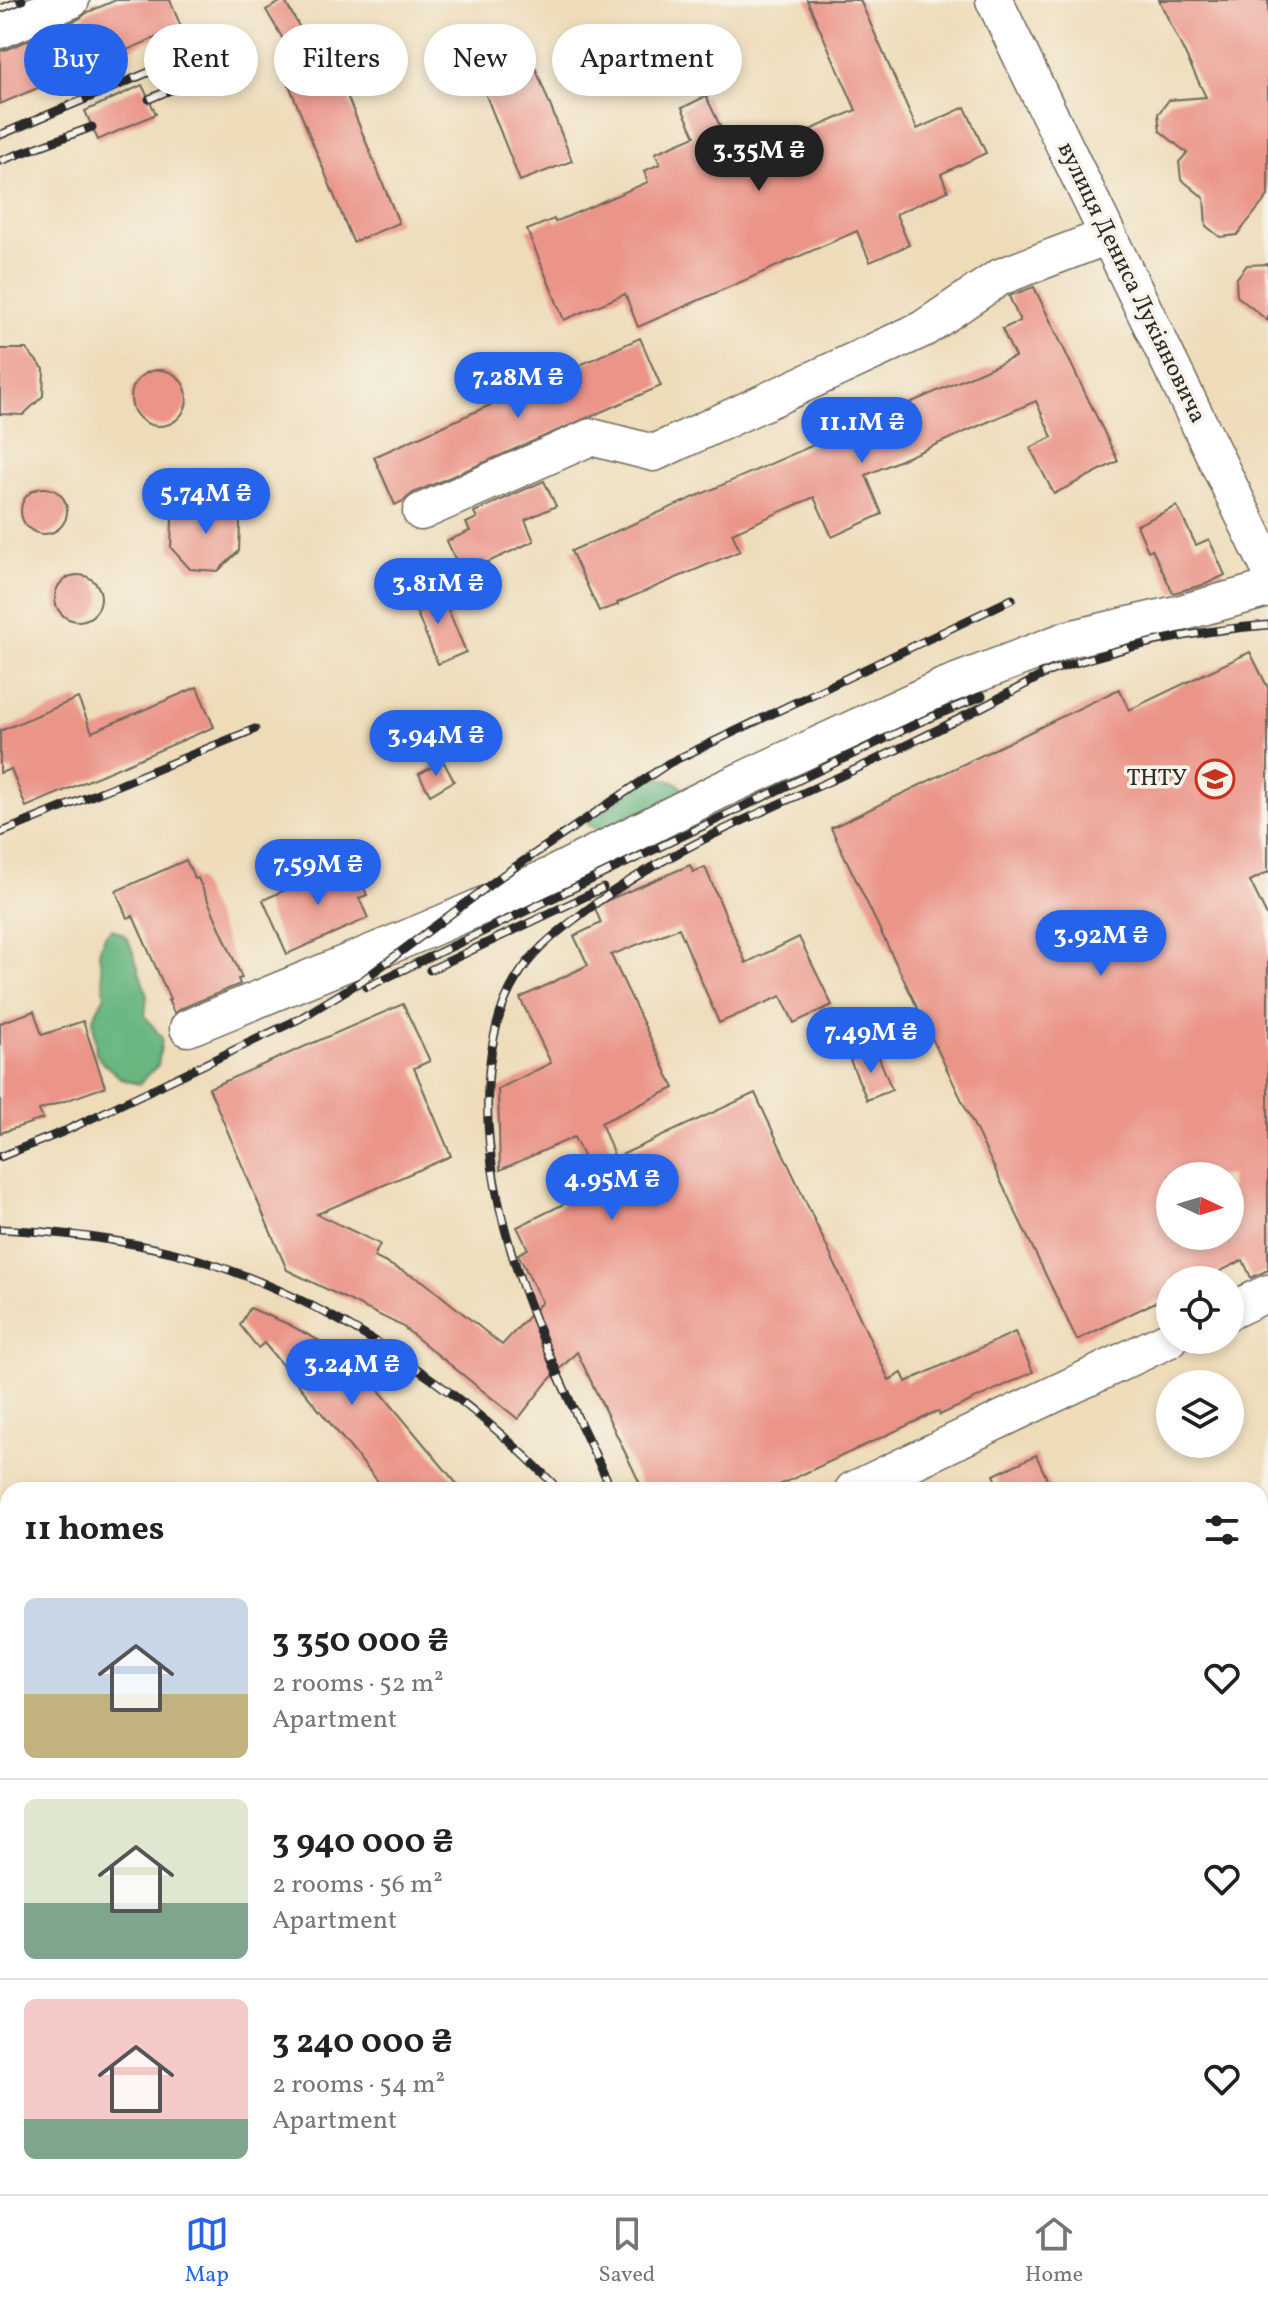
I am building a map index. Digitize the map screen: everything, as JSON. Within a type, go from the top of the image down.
[{"type":"street","points":[[0,30],[71,0]]},
{"type":"street","name":"вулиця Дениса Лукіяновича","points":[[994,0],[1268,566]]},
{"type":"street","points":[[421,512],[591,437],[654,453],[923,329],[1000,277],[1108,236]]},
{"type":"street","points":[[188,1028],[546,878],[719,791],[943,687],[1069,639],[1268,589]]},
{"type":"street","points":[[1244,1304],[1268,1293]]},
{"type":"street","points":[[870,1482],[1156,1346]]},
{"type":"green space","points":[[660,778],[677,783],[688,795],[603,831],[587,825],[598,810],[611,806],[650,779]]},
{"type":"green space","points":[[112,929],[129,941],[147,995],[145,1016],[162,1038],[158,1065],[139,1084],[122,1079],[96,1053],[93,1018],[105,995],[99,952],[105,935]]},
{"type":"building","points":[[116,0],[170,0],[180,24],[144,24],[144,43],[128,50],[128,24],[67,24]]},
{"type":"building","points":[[284,0],[298,24],[274,24],[266,10]]},
{"type":"building","points":[[807,0],[860,0],[917,129],[965,107],[986,153],[941,174],[948,191],[896,214],[909,245],[870,262],[857,231],[638,327],[625,294],[564,320],[527,230],[554,219],[555,222],[648,182],[644,171],[660,164],[655,153],[695,136],[682,108],[706,96],[737,162],[856,110]]},
{"type":"building","points":[[1159,0],[1268,0],[1268,196],[1237,235],[1220,237],[1206,226],[1204,198],[1181,179],[1179,162],[1187,153],[1160,131],[1158,114],[1169,100],[1206,97]]},
{"type":"building","points":[[24,42],[24,94],[0,104],[0,51]]},
{"type":"building","points":[[536,69],[572,161],[520,181],[486,96],[536,96]]},
{"type":"building","points":[[142,85],[144,96],[147,96],[156,114],[98,140],[85,111],[118,96],[128,96],[128,91]]},
{"type":"building","points":[[293,96],[347,96],[399,223],[353,242]]},
{"type":"building","points":[[1268,264],[1268,321],[1237,296],[1236,279],[1247,265]]},
{"type":"building","points":[[1034,287],[1118,461],[1054,494],[1030,448],[1052,437],[1036,401],[866,475],[882,514],[832,537],[814,497],[732,533],[740,551],[599,611],[571,551],[1015,357],[1002,329],[1020,321],[1009,296]]},
{"type":"building","points":[[640,338],[661,386],[413,493],[395,505],[374,457]]},
{"type":"building","points":[[0,349],[26,349],[44,369],[43,396],[23,415],[0,414]]},
{"type":"building","points":[[159,370],[179,378],[187,398],[179,418],[159,426],[139,418],[131,398],[139,378]]},
{"type":"building","points":[[544,481],[556,506],[525,520],[534,541],[462,574],[447,541],[470,531],[466,523],[477,518],[474,512]]},
{"type":"building","points":[[44,488],[60,495],[67,511],[60,527],[44,534],[28,527],[21,511],[28,495]]},
{"type":"building","points":[[193,500],[221,502],[240,523],[239,551],[218,571],[190,569],[171,548],[172,520]]},
{"type":"building","points":[[1177,506],[1196,545],[1209,539],[1225,575],[1173,593],[1152,549],[1148,551],[1137,525]]},
{"type":"building","points":[[78,575],[94,582],[101,598],[94,614],[78,621],[62,614],[55,598],[62,582]]},
{"type":"building","points":[[439,588],[466,652],[438,664],[411,599]]},
{"type":"building","points":[[1250,652],[1268,688],[1268,872],[1250,881],[1268,918],[1268,1270],[1251,1278],[1243,1260],[1231,1266],[1156,1266],[1156,1302],[1077,1340],[831,828],[1119,689],[1129,710]]},
{"type":"building","points":[[197,687],[214,727],[26,807],[11,769],[0,773],[0,731],[78,698],[92,732]]},
{"type":"building","points":[[443,761],[454,781],[430,795],[419,774]]},
{"type":"building","points":[[186,860],[195,879],[198,878],[242,978],[238,979],[240,984],[174,1013],[133,916],[127,918],[116,891]]},
{"type":"building","points":[[351,860],[367,895],[359,898],[368,918],[287,954],[263,900]]},
{"type":"building","points":[[690,865],[693,872],[705,867],[746,963],[799,937],[832,1005],[794,1023],[781,996],[719,1023],[679,928],[611,955],[674,1088],[601,1123],[615,1158],[755,1093],[889,1380],[902,1373],[906,1382],[1015,1332],[1033,1372],[940,1415],[938,1411],[786,1482],[639,1482],[577,1352],[548,1381],[518,1419],[402,1326],[287,1270],[209,1088],[403,1004],[430,1061],[414,1068],[451,1156],[317,1214],[380,1244],[374,1257],[423,1281],[502,1345],[542,1302],[518,1254],[528,1249],[517,1227],[598,1187],[574,1137],[500,1170],[498,1089],[551,1063],[520,998],[588,965],[574,936],[601,923],[594,906]]},
{"type":"building","points":[[34,1011],[42,1035],[83,1021],[105,1087],[39,1110],[43,1119],[0,1133],[0,1023]]},
{"type":"building","points":[[876,1050],[892,1090],[867,1100],[850,1060]]},
{"type":"building","points":[[250,1308],[288,1324],[353,1359],[455,1482],[378,1482],[264,1343],[258,1348],[240,1325]]},
{"type":"building","points":[[1036,1455],[1048,1482],[997,1482],[994,1475]]},
{"type":"railway","points":[[0,9],[22,0]]},
{"type":"railway","points":[[0,135],[144,74]]},
{"type":"railway","points":[[149,99],[156,96]]},
{"type":"railway","points":[[0,161],[92,127]]},
{"type":"railway","points":[[0,1157],[65,1131],[299,1019],[363,980],[503,875],[669,763],[1012,599]]},
{"type":"railway","points":[[1042,674],[1154,642],[1268,625]]},
{"type":"railway","points":[[608,1482],[565,1391],[523,1287],[506,1234],[494,1180],[488,1125],[489,1071],[497,1024],[510,989],[528,961],[566,925],[644,872],[717,833],[915,741],[1052,670]]},
{"type":"railway","points":[[367,987],[922,721],[982,696]]},
{"type":"railway","points":[[0,833],[255,729]]},
{"type":"railway","points":[[430,970],[603,888]]},
{"type":"railway","points":[[0,1229],[88,1237],[154,1248],[227,1269],[280,1291],[332,1316],[431,1379],[477,1414],[551,1482]]},
{"type":"place","name":"ТНТУ","points":[[1215,779]]}]
